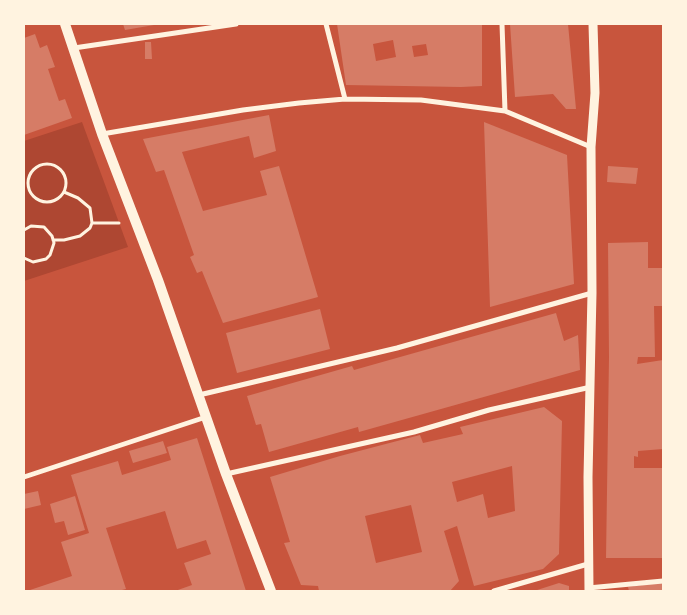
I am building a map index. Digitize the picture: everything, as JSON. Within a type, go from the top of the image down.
[{"type":"main road","points":[[65,24],[102,134],[135,220],[226,474],[271,591]]},
{"type":"street","points":[[74,48],[236,24]]},
{"type":"street","points":[[326,24],[345,100]]},
{"type":"street","points":[[502,24],[505,111]]},
{"type":"street","points":[[593,24],[595,93],[591,147],[592,293],[589,590],[663,581]]},
{"type":"street","points":[[102,134],[243,110],[299,103],[345,100],[421,100],[505,111],[591,147]]},
{"type":"street","points":[[198,395],[397,348],[592,293]]},
{"type":"street","points":[[226,474],[414,432],[489,410],[591,387]]},
{"type":"street","points":[[24,477],[206,417]]},
{"type":"street","points":[[494,591],[588,564]]},
{"type":"path","points":[[48,164],[54,165],[64,173],[66,186],[64,192],[59,197],[46,202],[39,200],[30,190],[28,184],[31,172],[36,167],[48,164]]},
{"type":"path","points":[[24,189],[30,190]]},
{"type":"path","points":[[53,240],[64,240],[80,236],[90,228],[92,223],[90,208],[78,198],[64,192]]},
{"type":"path","points":[[92,223],[110,224],[135,220]]},
{"type":"path","points":[[24,230],[31,226],[44,227],[49,231],[53,240],[53,249],[46,259],[33,262],[24,258]]},
{"type":"shaded area","points":[[82,122],[128,247],[24,281],[24,141]]},
{"type":"building","points":[[123,24],[153,24],[154,25],[125,30]]},
{"type":"building","points":[[337,24],[482,24],[482,86],[346,85]],"holes":[[[393,40],[396,57],[376,61],[373,44]],[[426,44],[428,55],[414,57],[412,46]]]},
{"type":"building","points":[[510,24],[568,24],[576,109],[566,109],[553,94],[515,97]]},
{"type":"building","points":[[35,34],[40,48],[47,45],[55,67],[48,69],[59,101],[65,99],[72,118],[24,135],[24,38]]},
{"type":"building","points":[[145,42],[151,42],[152,59],[145,59]]},
{"type":"building","points":[[269,115],[276,151],[254,158],[249,136],[182,152],[203,211],[267,195],[260,171],[279,166],[318,297],[223,323],[202,271],[197,273],[190,257],[194,255],[164,170],[156,172],[143,139]]},
{"type":"building","points":[[484,122],[567,155],[574,284],[490,307]]},
{"type":"building","points":[[608,166],[638,168],[636,184],[607,182]]},
{"type":"building","points":[[648,242],[648,268],[663,268],[663,306],[654,306],[655,357],[638,357],[637,364],[663,360],[663,449],[638,451],[638,457],[634,456],[634,468],[663,468],[663,558],[606,558],[609,357],[608,243]]},
{"type":"building","points":[[320,309],[330,349],[237,373],[226,333]]},
{"type":"building","points":[[556,313],[564,341],[578,335],[580,370],[359,432],[358,427],[269,452],[261,424],[256,425],[247,396],[352,366],[354,370]]},
{"type":"building","points":[[544,407],[562,421],[559,554],[543,569],[474,586],[457,526],[444,531],[459,581],[450,591],[319,591],[318,586],[301,585],[284,543],[290,542],[270,477],[420,435],[423,443],[463,434],[460,427]],"holes":[[[512,466],[515,511],[488,518],[483,494],[457,502],[452,482]],[[411,505],[422,552],[376,563],[365,516]]]},
{"type":"building","points":[[197,438],[246,591],[175,591],[192,585],[184,563],[211,554],[206,540],[177,549],[165,511],[106,528],[126,589],[118,591],[27,591],[72,576],[61,542],[89,533],[71,475],[118,461],[122,475],[171,460],[167,447]]},
{"type":"building","points":[[163,441],[167,453],[133,463],[129,451]]},
{"type":"building","points":[[38,491],[41,505],[24,509],[24,494]]},
{"type":"building","points":[[75,496],[85,530],[68,535],[64,521],[55,523],[50,504]]},
{"type":"building","points":[[663,582],[663,591],[629,591],[628,587]]},
{"type":"building","points":[[559,583],[569,586],[569,591],[534,591]]}]
